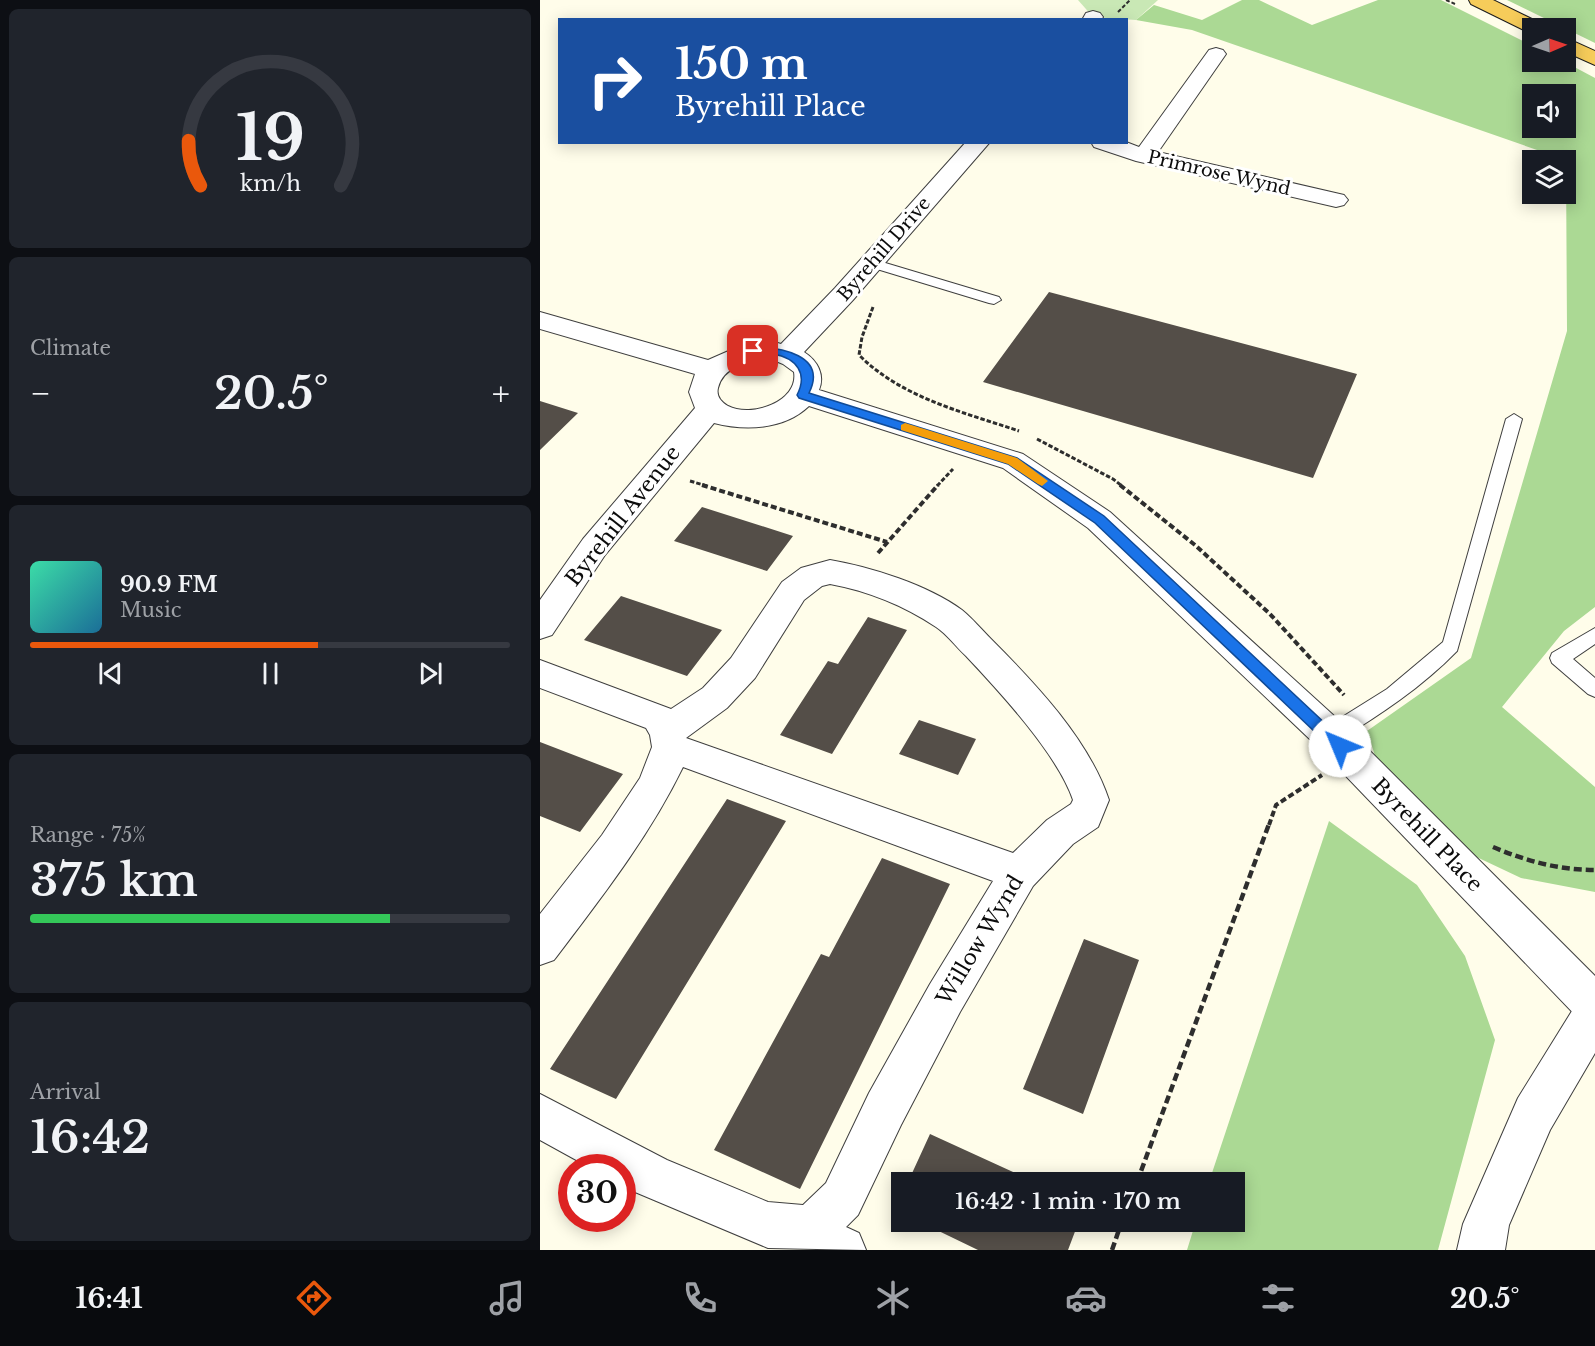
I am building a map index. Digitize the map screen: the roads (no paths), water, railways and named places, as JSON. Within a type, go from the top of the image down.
[{"type":"highway","points":[[1478,0],[1522,22]]},
{"type":"highway","points":[[1576,49],[1595,59]]},
{"type":"street","points":[[1144,156],[1216,54]]},
{"type":"street","name":"Byrehill Drive","points":[[787,354],[872,263],[977,144]]},
{"type":"street","name":"Primrose Wynd","points":[[1108,144],[1144,156],[1336,200]]},
{"type":"street","points":[[540,320],[711,370]]},
{"type":"street","points":[[771,350],[787,354],[801,363],[808,373],[808,385],[803,395],[784,410],[758,419],[739,420],[722,416],[710,409],[701,393],[703,381],[711,370],[726,359],[743,352],[771,350]]},
{"type":"street","name":"Byrehill Place","points":[[803,395],[981,435],[1012,461],[1099,520],[1340,746],[1595,1005]]},
{"type":"street","name":"Byrehill Avenue","points":[[540,626],[594,547],[710,409]]},
{"type":"street","name":"Willow Wynd","points":[[668,738],[715,698],[743,669],[793,591],[812,577],[830,573],[858,577],[901,592],[950,620],[1008,678],[1066,751],[1086,785],[1091,800],[1085,815],[1060,832],[1019,873],[945,998],[885,1109],[842,1199],[819,1221],[802,1229]]},
{"type":"street","points":[[540,674],[658,718],[668,738],[666,767],[630,826],[540,946]]},
{"type":"street","points":[[668,738],[1019,873]]},
{"type":"street","points":[[1481,1250],[1486,1224],[1534,1114],[1595,1013]]},
{"type":"street","points":[[540,1116],[651,1176],[768,1225],[802,1229],[842,1250]]},
{"type":"lane","points":[[872,263],[994,300]]},
{"type":"lane","points":[[1340,746],[1361,716],[1431,667],[1451,646],[1514,419]]},
{"type":"lane","points":[[1595,635],[1559,658],[1595,689]]}]
